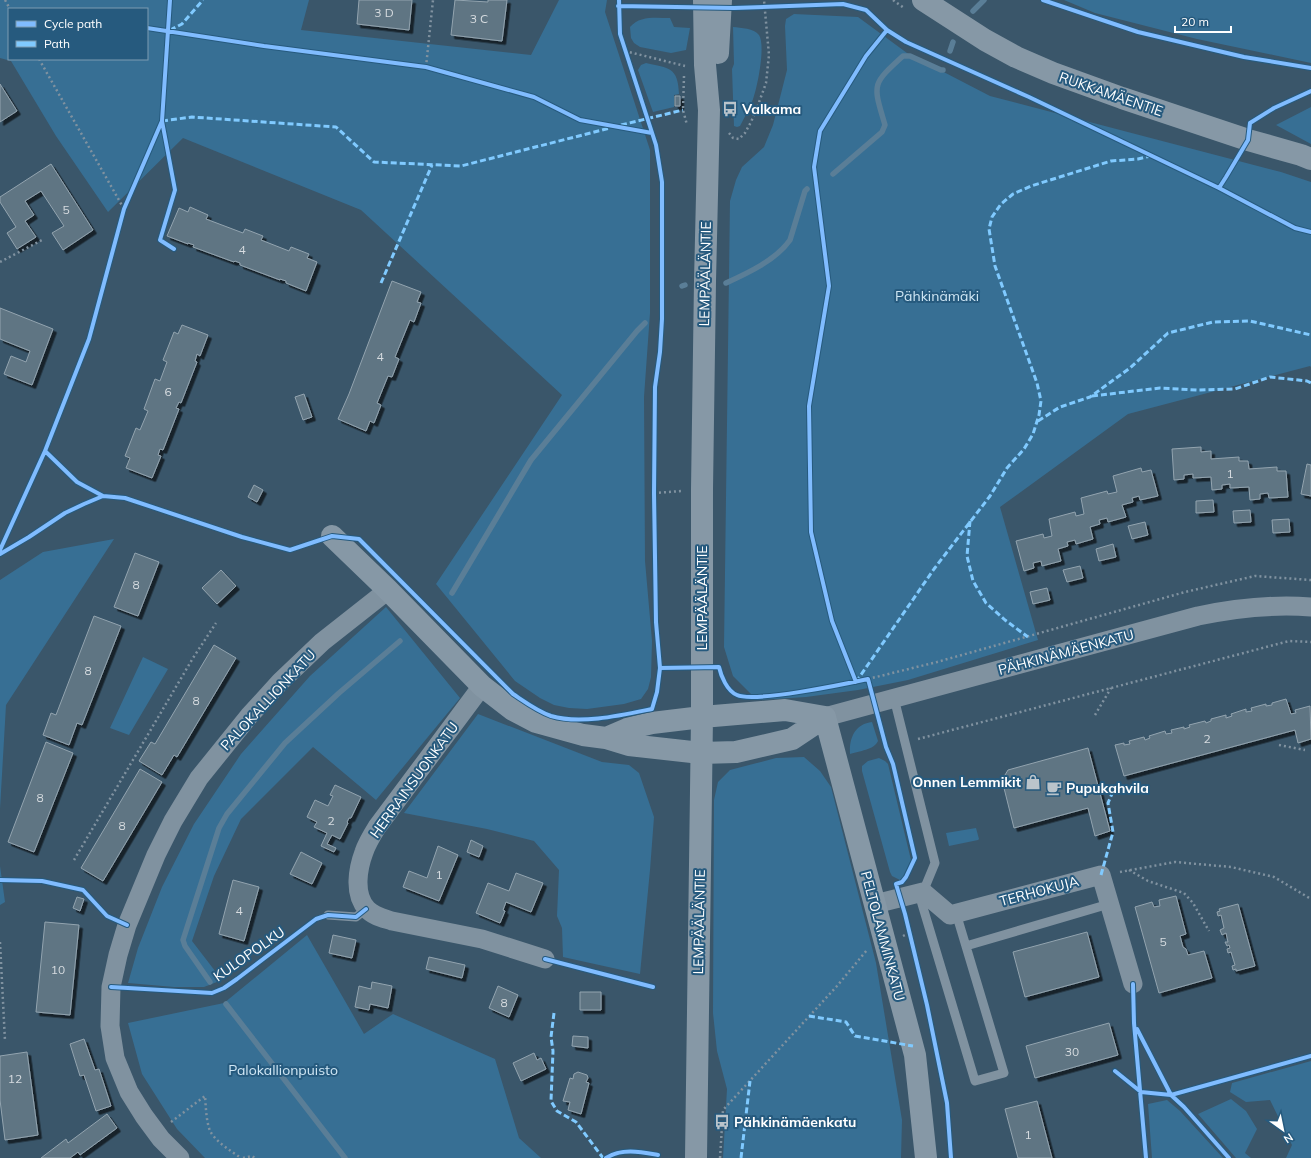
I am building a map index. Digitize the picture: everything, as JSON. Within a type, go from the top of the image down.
[{"type":"main road","name":"LEMPÄÄLÄNTIE","points":[[696,1158],[702,717],[702,489],[709,110],[705,65],[704,0]]},
{"type":"main road","name":"LEMPÄÄLÄNTIE","points":[[709,110],[717,58],[722,0]]},
{"type":"main road","name":"RUKKAMÄENTIE","points":[[922,0],[985,40],[1016,57],[1053,73],[1122,98],[1248,140],[1301,154],[1311,159]]},
{"type":"main road","points":[[332,536],[388,590],[482,686],[513,710],[536,722],[583,735],[606,738],[629,745],[701,753]]},
{"type":"main road","name":"PÄHKINÄMÄENKATU","points":[[702,717],[785,710],[825,717]]},
{"type":"main road","points":[[606,738],[627,729],[652,723],[702,717]]},
{"type":"main road","name":"PÄHKINÄMÄENKATU","points":[[701,753],[736,752],[792,739],[825,717]]},
{"type":"main road","name":"PELTOLAMMINKATU","points":[[825,717],[915,1055],[926,1158]]},
{"type":"street","name":"PALOKALLIONKATU","points":[[180,1158],[144,1116],[129,1092],[115,1058],[110,1026],[111,987],[118,955],[127,926],[156,855],[173,821],[199,778],[249,716],[280,682],[322,642],[388,590]]},
{"type":"street","name":"PÄHKINÄMÄENKATU","points":[[825,717],[1198,616],[1226,610],[1269,606],[1311,607]]},
{"type":"street","name":"HERRAINSUONKATU","points":[[366,909],[360,896],[358,884],[359,871],[364,850],[377,827],[482,686]]},
{"type":"street","points":[[1101,875],[1133,984]]},
{"type":"street","name":"TERHOKUJA","points":[[956,913],[1101,875]]},
{"type":"street","points":[[874,904],[921,893],[950,915],[956,913]]},
{"type":"street","points":[[366,909],[379,917],[392,921],[482,939],[545,959]]},
{"type":"lane","points":[[894,698],[935,862],[921,893],[975,1081],[1004,1073],[956,913]]},
{"type":"lane","points":[[966,946],[1109,904]]},
{"type":"lane","points":[[328,915],[356,917],[366,909]]},
{"type":"path","points":[[5,0],[12,2]]},
{"type":"path","points":[[426,67],[433,0]]},
{"type":"path","points":[[728,133],[733,138],[739,139],[745,133],[758,108],[766,83],[769,55],[764,0]]},
{"type":"path","points":[[757,7],[772,6]]},
{"type":"path","points":[[624,45],[628,58]]},
{"type":"path","points":[[625,51],[686,66]]},
{"type":"path","points":[[687,59],[683,102],[689,130]]},
{"type":"path","points":[[40,60],[124,209]]},
{"type":"path","points":[[418,66],[433,69]]},
{"type":"path","points":[[122,217],[127,202]]},
{"type":"path","points":[[0,262],[44,239]]},
{"type":"path","points":[[654,500],[655,486]]},
{"type":"path","points":[[654,492],[702,489]]},
{"type":"path","points":[[862,680],[937,662],[1185,592],[1255,576],[1311,580]]},
{"type":"path","points":[[74,860],[193,658],[216,623]]},
{"type":"path","points":[[905,742],[1289,641],[1311,642]]},
{"type":"path","points":[[868,679],[875,704]]},
{"type":"path","points":[[1095,715],[1111,688]]},
{"type":"path","points":[[1279,745],[1305,750]]},
{"type":"path","points":[[1101,875],[1175,862],[1232,867],[1274,877],[1311,899]]},
{"type":"path","points":[[1128,870],[1148,881],[1184,893],[1193,903],[1209,931]]},
{"type":"path","points":[[908,927],[911,940]]},
{"type":"path","points":[[720,1158],[723,1110],[837,986],[868,948],[910,933]]},
{"type":"path","points":[[0,942],[5,1041]]},
{"type":"path","points":[[157,1133],[205,1096],[206,1113],[211,1131],[220,1142],[242,1158],[252,1156],[255,1158]]},
{"type":"green space","points":[[0,0],[309,0],[301,30],[531,55],[559,0],[607,0],[605,12],[650,150],[650,313],[644,397],[645,561],[652,641],[651,677],[648,689],[641,699],[624,704],[587,709],[554,705],[540,698],[515,681],[436,584],[562,395],[361,210],[183,138],[108,212],[56,136],[11,61],[0,58]]},
{"type":"green space","points":[[1064,0],[1311,0],[1311,63],[1197,39],[1095,13]]},
{"type":"green space","name":"Pähkinämäki","points":[[794,14],[858,17],[907,53],[990,96],[1281,172],[1311,182],[1311,367],[1310,366],[1128,414],[1000,507],[1038,640],[908,680],[858,690],[806,697],[757,700],[733,676],[724,647],[730,201],[736,180],[742,167],[764,147],[773,125],[787,70],[786,19]]},
{"type":"green space","points":[[649,18],[670,18],[674,27],[690,28],[686,50],[671,53],[640,47],[634,43],[631,38],[630,27],[634,23]]},
{"type":"green space","points":[[733,27],[747,29],[757,33],[761,41],[762,48],[760,68],[754,96],[740,126],[737,127],[734,126],[732,69],[734,64]]},
{"type":"green space","points":[[646,63],[671,70],[677,78],[679,94],[674,95],[674,107],[653,112],[638,70],[641,65]]},
{"type":"green space","points":[[1311,107],[1311,144],[1276,125]]},
{"type":"green space","points":[[114,539],[6,705],[0,809],[0,580],[43,552]]},
{"type":"green space","points":[[386,607],[460,698],[376,800],[313,747],[241,819],[214,876],[192,941],[222,980],[204,987],[174,987],[128,983],[138,948],[162,887],[194,824],[241,754],[310,676]]},
{"type":"green space","points":[[143,657],[168,669],[129,735],[110,728]]},
{"type":"green space","points":[[478,714],[602,762],[629,765],[639,773],[654,817],[640,974],[563,957],[562,928],[557,916],[559,870],[534,841],[487,829],[404,813]]},
{"type":"green space","points":[[872,722],[878,741],[876,744],[866,750],[850,754],[852,737],[854,733],[861,726]]},
{"type":"green space","points":[[804,757],[820,771],[831,787],[876,963],[902,1120],[901,1158],[723,1158],[727,1089],[717,1051],[713,1013],[714,800],[718,782],[730,770],[776,758]]},
{"type":"green space","points":[[879,758],[888,764],[911,860],[902,879],[900,880],[892,876],[890,872],[862,771],[862,766],[868,761]]},
{"type":"green space","points":[[976,828],[978,840],[949,846],[946,833]]},
{"type":"green space","points":[[0,866],[5,902],[0,905]]},
{"type":"green space","name":"Palokallionpuisto","points":[[307,935],[364,1034],[393,1014],[495,1059],[519,1138],[541,1158],[205,1158],[177,1129],[142,1074],[128,1023],[224,1003]]},
{"type":"green space","points":[[1311,1061],[1311,1158],[1286,1158],[1292,1145],[1270,1100],[1246,1102],[1230,1092],[1232,1083]]},
{"type":"green space","points":[[1231,1099],[1246,1111],[1257,1129],[1245,1153],[1251,1158],[1236,1158],[1198,1114]]},
{"type":"green space","points":[[1167,1100],[1180,1111],[1223,1158],[1152,1158],[1148,1104]]},
{"type":"building","points":[[359,0],[412,0],[409,30],[357,24]]},
{"type":"building","points":[[455,0],[488,2],[488,0],[507,0],[502,41],[451,35]]},
{"type":"building","points":[[0,84],[17,111],[0,122]]},
{"type":"building","points":[[675,96],[680,96],[680,106],[675,106]]},
{"type":"building","points":[[51,164],[93,230],[63,250],[52,233],[64,226],[41,191],[25,201],[34,215],[25,221],[36,237],[17,249],[7,233],[16,227],[0,202],[0,197]]},
{"type":"building","points":[[190,207],[208,215],[206,219],[243,233],[245,229],[263,236],[261,240],[289,251],[291,247],[309,254],[307,258],[317,262],[306,291],[286,283],[286,281],[240,265],[240,263],[235,261],[234,262],[193,247],[194,245],[167,236],[179,208],[188,212]]},
{"type":"building","points":[[392,281],[421,292],[417,302],[421,303],[414,322],[410,320],[395,357],[399,359],[392,377],[388,376],[377,403],[381,405],[374,423],[370,421],[366,431],[338,419]]},
{"type":"building","points":[[0,308],[53,329],[32,385],[4,374],[11,356],[26,362],[30,351],[0,339]]},
{"type":"building","points":[[182,325],[208,335],[200,356],[197,354],[195,361],[197,362],[181,403],[179,402],[176,408],[179,409],[163,450],[160,449],[158,455],[161,456],[152,478],[126,468],[130,458],[125,456],[136,428],[140,430],[148,411],[144,409],[155,379],[160,381],[167,362],[163,360],[174,332],[178,334]]},
{"type":"building","points":[[304,394],[312,417],[303,420],[295,397]]},
{"type":"building","points":[[1201,447],[1201,452],[1211,451],[1211,459],[1239,457],[1239,461],[1248,461],[1249,469],[1277,467],[1277,471],[1286,471],[1288,497],[1269,498],[1268,493],[1260,494],[1260,499],[1250,500],[1249,487],[1230,488],[1230,484],[1222,485],[1222,489],[1212,490],[1211,477],[1193,478],[1193,474],[1184,475],[1184,479],[1174,480],[1172,449]]},
{"type":"building","points":[[1307,464],[1311,465],[1311,496],[1301,494]]},
{"type":"building","points":[[1141,468],[1142,472],[1151,470],[1158,496],[1140,500],[1139,496],[1132,498],[1133,502],[1122,505],[1126,517],[1108,522],[1107,518],[1099,520],[1100,524],[1090,527],[1093,539],[1076,544],[1075,540],[1067,542],[1068,546],[1058,549],[1061,561],[1042,566],[1041,561],[1033,563],[1034,568],[1024,571],[1016,541],[1043,534],[1044,538],[1052,536],[1049,519],[1075,512],[1076,516],[1084,514],[1081,498],[1107,491],[1108,494],[1117,492],[1113,476]]},
{"type":"building","points":[[254,485],[263,490],[257,502],[248,497]]},
{"type":"building","points":[[1213,500],[1214,512],[1196,513],[1196,501]]},
{"type":"building","points":[[1250,510],[1251,522],[1234,523],[1233,511]]},
{"type":"building","points":[[1289,519],[1290,532],[1273,533],[1272,520]]},
{"type":"building","points":[[1145,522],[1148,535],[1132,539],[1128,526]]},
{"type":"building","points":[[1113,544],[1116,557],[1099,561],[1096,549]]},
{"type":"building","points":[[135,553],[159,562],[138,616],[114,607]]},
{"type":"building","points":[[1080,566],[1083,578],[1067,582],[1063,570]]},
{"type":"building","points":[[221,570],[236,586],[217,604],[202,588]]},
{"type":"building","points":[[1047,588],[1050,600],[1033,604],[1030,592]]},
{"type":"building","points":[[94,616],[121,626],[82,725],[77,723],[69,745],[43,735],[51,713],[56,715]]},
{"type":"building","points":[[214,645],[236,658],[177,757],[174,755],[162,775],[139,761],[151,742],[155,744]]},
{"type":"building","points":[[1286,699],[1291,714],[1296,713],[1295,710],[1310,706],[1311,739],[1298,743],[1295,730],[1124,776],[1115,745],[1124,743],[1124,745],[1130,744],[1129,741],[1144,737],[1145,740],[1150,738],[1149,736],[1165,731],[1166,734],[1172,733],[1171,730],[1184,727],[1184,729],[1190,727],[1189,725],[1205,721],[1206,723],[1211,721],[1211,719],[1226,715],[1226,718],[1232,716],[1231,714],[1246,709],[1246,712],[1252,711],[1251,708],[1266,704],[1266,706],[1272,705],[1272,703]]},
{"type":"building","points":[[46,742],[73,753],[34,852],[8,842]]},
{"type":"building","points":[[1088,748],[1110,831],[1095,836],[1088,808],[1014,828],[1002,780],[1008,770]]},
{"type":"building","points":[[140,769],[162,782],[103,881],[81,868]]},
{"type":"building","points":[[335,785],[361,797],[351,818],[349,818],[347,822],[348,823],[340,839],[332,835],[327,844],[336,848],[334,852],[321,846],[327,833],[314,827],[317,822],[307,817],[315,800],[328,806],[333,796],[330,795]]},
{"type":"building","points":[[471,840],[483,846],[479,857],[467,852]]},
{"type":"building","points":[[438,846],[458,855],[439,901],[403,887],[409,871],[427,878]]},
{"type":"building","points":[[301,852],[322,863],[312,884],[290,874]]},
{"type":"building","points":[[516,873],[543,883],[531,912],[506,902],[503,910],[505,911],[500,923],[476,913],[488,883],[509,891]]},
{"type":"building","points":[[233,880],[259,887],[244,941],[219,934]]},
{"type":"building","points":[[1176,896],[1186,934],[1180,936],[1183,947],[1186,949],[1188,955],[1204,951],[1212,978],[1159,993],[1135,907],[1152,902],[1154,907],[1160,906],[1159,900]]},
{"type":"building","points":[[77,897],[84,899],[80,911],[73,908]]},
{"type":"building","points":[[1238,904],[1255,966],[1236,971],[1236,969],[1233,970],[1232,966],[1235,965],[1231,952],[1228,953],[1227,949],[1230,948],[1229,945],[1227,946],[1225,942],[1228,942],[1226,933],[1222,935],[1220,930],[1224,928],[1221,915],[1218,916],[1217,912],[1220,911],[1219,909]]},
{"type":"building","points":[[45,922],[79,925],[70,1015],[36,1012]]},
{"type":"building","points":[[1087,932],[1099,977],[1025,997],[1013,952]]},
{"type":"building","points":[[333,935],[356,940],[352,958],[329,953]]},
{"type":"building","points":[[429,957],[465,965],[462,978],[426,969]]},
{"type":"building","points":[[372,982],[392,986],[388,1008],[370,1004],[369,1010],[355,1007],[359,986],[371,989]]},
{"type":"building","points":[[498,986],[518,995],[509,1017],[489,1008]]},
{"type":"building","points":[[580,992],[601,992],[601,1010],[580,1010]]},
{"type":"building","points":[[1109,1023],[1118,1055],[1035,1078],[1026,1046]]},
{"type":"building","points":[[573,1036],[588,1037],[588,1048],[572,1046]]},
{"type":"building","points":[[84,1039],[95,1070],[99,1069],[111,1106],[96,1111],[84,1075],[80,1076],[70,1044]]},
{"type":"building","points":[[27,1052],[38,1135],[5,1140],[0,1100],[0,1056]]},
{"type":"building","points":[[534,1053],[537,1060],[541,1058],[546,1069],[521,1081],[513,1063]]},
{"type":"building","points":[[578,1072],[587,1075],[588,1078],[586,1082],[589,1083],[581,1114],[568,1110],[570,1102],[563,1101],[570,1078],[573,1079],[574,1074]]},
{"type":"building","points":[[1037,1101],[1052,1158],[1018,1158],[1005,1109]]},
{"type":"building","points":[[107,1114],[117,1128],[80,1155],[78,1152],[70,1158],[41,1158],[66,1139],[68,1143]]},
{"type":"waterway","points":[[973,11],[984,0]]},
{"type":"waterway","points":[[950,51],[953,42]]},
{"type":"waterway","points":[[833,174],[882,132],[885,125],[877,93],[880,80],[885,73],[903,56],[910,56],[943,70]]},
{"type":"waterway","points":[[726,283],[761,265],[784,247],[790,240],[805,191],[807,189]]},
{"type":"waterway","points":[[452,593],[531,460],[645,323]]},
{"type":"waterway","points":[[210,982],[185,946],[183,940],[219,828],[227,814],[285,743],[339,693],[400,641]]},
{"type":"waterway","points":[[226,1004],[345,1158]]},
{"type":"marked path","points":[[170,30],[182,24],[203,0]]},
{"type":"marked path","points":[[621,125],[683,110]]},
{"type":"marked path","points":[[162,121],[192,117],[336,127],[374,162],[461,166],[610,128]]},
{"type":"marked path","points":[[856,682],[934,569],[990,496],[1007,468],[1024,449],[1033,434],[1039,415],[1041,401],[1037,383],[995,266],[989,229],[992,217],[1001,204],[1013,194],[1031,186],[1111,161],[1138,159],[1151,156]]},
{"type":"marked path","points":[[381,283],[432,165]]},
{"type":"marked path","points":[[1038,421],[1060,407],[1090,397],[1130,368],[1168,333],[1213,322],[1250,321],[1311,335]]},
{"type":"marked path","points":[[1092,396],[1160,388],[1197,390],[1235,389],[1270,377],[1307,381],[1311,383]]},
{"type":"marked path","points":[[970,521],[967,556],[973,581],[986,603],[1005,620],[1028,637]]},
{"type":"marked path","points":[[1101,875],[1113,832],[1108,803],[1114,789]]},
{"type":"marked path","points":[[554,1013],[551,1037],[553,1051],[551,1101],[557,1111],[576,1122],[603,1158]]},
{"type":"marked path","points":[[809,1016],[846,1022],[855,1036],[913,1046]]},
{"type":"marked path","points":[[741,1158],[750,1081]]},
{"type":"cycle path","points":[[103,496],[77,482],[45,451],[89,339],[124,209],[162,121],[170,0]]},
{"type":"cycle path","points":[[0,554],[65,513],[103,496],[125,498],[242,537],[290,550],[332,536],[359,539],[513,694],[536,709],[551,716],[575,720],[602,718],[652,709],[657,692],[660,668],[656,622],[654,493],[655,387],[660,352],[662,319],[662,182],[656,145],[620,34],[619,0]]},
{"type":"cycle path","points":[[1043,0],[1138,32],[1244,57],[1311,68]]},
{"type":"cycle path","points":[[618,6],[734,8],[843,4],[866,10],[887,30],[906,42],[1029,97],[1219,188],[1295,228],[1311,232]]},
{"type":"cycle path","points":[[148,28],[264,46],[426,67],[534,97],[580,120],[652,133]]},
{"type":"cycle path","points":[[856,682],[832,621],[811,532],[809,406],[829,286],[814,167],[820,131],[866,56],[887,30]]},
{"type":"cycle path","points":[[1219,188],[1248,140],[1250,123],[1274,108],[1311,91]]},
{"type":"cycle path","points":[[162,121],[175,190],[160,240],[174,249]]},
{"type":"cycle path","points":[[0,550],[45,451]]},
{"type":"cycle path","points":[[660,668],[719,667],[727,687],[733,693],[747,697],[780,695],[868,679],[886,747],[893,764],[915,858],[906,877],[902,882],[896,884],[905,914],[927,1005],[947,1103],[951,1158]]},
{"type":"cycle path","points":[[0,880],[42,881],[83,890],[107,916],[127,925]]},
{"type":"cycle path","name":"KULOPOLKU","points":[[111,987],[212,993],[224,988],[237,979],[316,919],[328,915],[356,917],[366,909]]},
{"type":"cycle path","points":[[545,959],[653,987]]},
{"type":"cycle path","points":[[1133,984],[1134,1023],[1146,1158]]},
{"type":"cycle path","points":[[1137,1029],[1171,1095],[1184,1107],[1229,1158]]},
{"type":"cycle path","points":[[1115,1071],[1141,1092],[1171,1095],[1311,1056]]},
{"type":"cycle path","points":[[606,1158],[625,1152],[658,1155]]},
{"type":"place","name":"Valkama","points":[[730,109]]},
{"type":"place","name":"Onnen Lemmikit","points":[[1033,782]]},
{"type":"place","name":"Pupukahvila","points":[[1054,788]]},
{"type":"place","name":"Pähkinämäenkatu","points":[[722,1122]]}]
